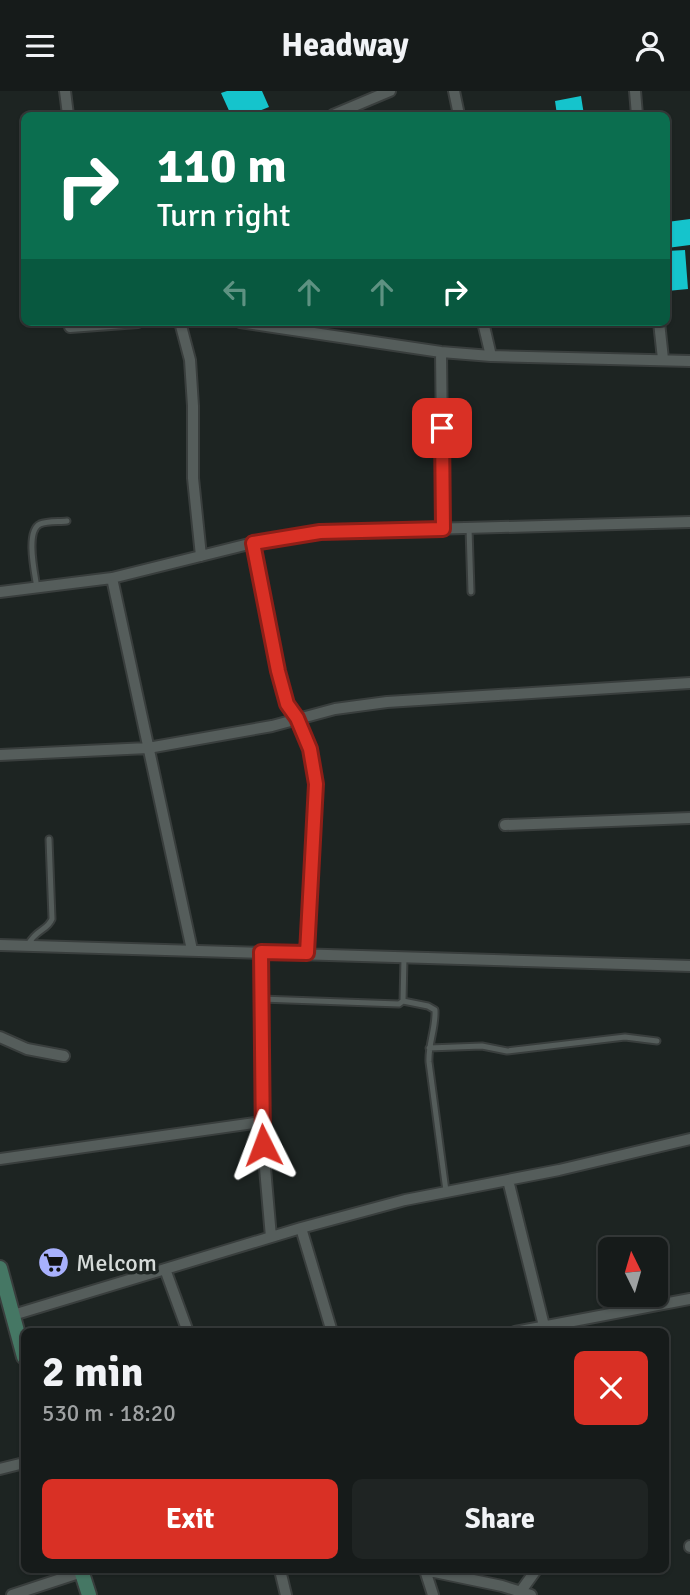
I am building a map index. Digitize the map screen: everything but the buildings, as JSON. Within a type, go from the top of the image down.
[{"type":"street","points":[[65,91],[68,112]]},
{"type":"street","points":[[340,112],[390,91]]},
{"type":"street","points":[[454,91],[458,112]]},
{"type":"street","points":[[635,91],[637,112]]},
{"type":"street","points":[[70,327],[84,326]]},
{"type":"street","points":[[181,326],[190,360],[193,478],[201,556]]},
{"type":"street","points":[[267,326],[441,352],[491,356],[690,361]]},
{"type":"street","points":[[484,326],[491,356]]},
{"type":"street","points":[[659,326],[663,359]]},
{"type":"street","points":[[441,352],[443,529]]},
{"type":"street","points":[[0,592],[112,578],[253,543],[320,532],[690,522]]},
{"type":"street","points":[[253,543],[278,671],[287,704],[297,718],[310,749],[316,784],[307,953]]},
{"type":"street","points":[[112,578],[192,950]]},
{"type":"street","points":[[0,755],[148,748],[272,726],[335,709],[387,702],[690,683]]},
{"type":"street","points":[[505,825],[690,818]]},
{"type":"street","points":[[0,945],[690,966]]},
{"type":"street","points":[[261,952],[261,1122],[271,1237]]},
{"type":"street","points":[[0,1037],[27,1048],[64,1056]]},
{"type":"street","points":[[1,1155],[261,1122]]},
{"type":"street","points":[[7,1306],[165,1269],[301,1228],[446,1191],[508,1180],[690,1139]]},
{"type":"street","points":[[508,1180],[545,1328]]},
{"type":"street","points":[[301,1228],[331,1328]]},
{"type":"street","points":[[0,1268],[7,1306],[21,1348]]},
{"type":"street","points":[[165,1269],[187,1328]]},
{"type":"street","points":[[550,1328],[690,1299]]},
{"type":"street","points":[[0,1469],[21,1464]]},
{"type":"street","points":[[12,1595],[76,1573]]},
{"type":"street","points":[[83,1573],[89,1595]]},
{"type":"street","points":[[281,1573],[286,1595]]},
{"type":"street","points":[[426,1573],[433,1595]]},
{"type":"street","points":[[438,1573],[526,1593],[535,1573]]},
{"type":"lane","points":[[37,588],[31,536],[41,524],[68,521]]},
{"type":"lane","points":[[469,528],[471,592]]},
{"type":"lane","points":[[28,946],[33,935],[49,925],[52,919],[49,839]]},
{"type":"lane","points":[[403,1001],[404,956]]},
{"type":"lane","points":[[261,999],[394,1005],[403,1001],[435,1010],[429,1048],[446,1191]]},
{"type":"lane","points":[[429,1048],[482,1046],[507,1051],[625,1037],[657,1041]]},
{"type":"place","name":"Melcom","points":[[53,1263]]},
{"type":"route","points":[[263,1145],[261,952],[307,953],[316,784],[310,749],[297,718],[287,704],[278,671],[253,543],[320,532],[443,529],[442,428]]}]
